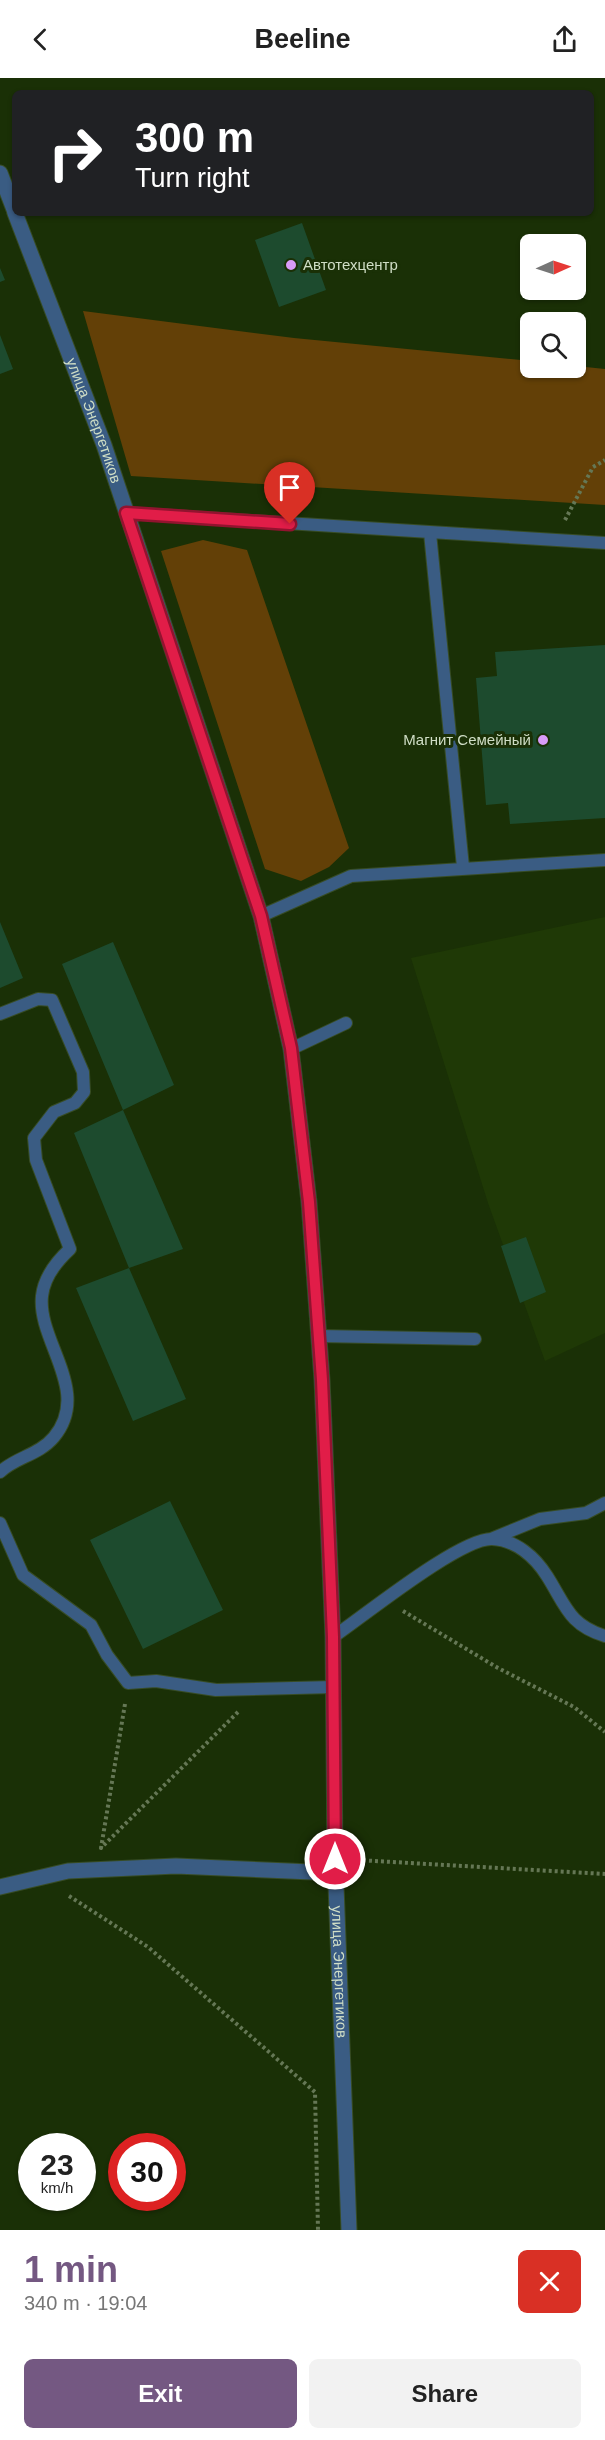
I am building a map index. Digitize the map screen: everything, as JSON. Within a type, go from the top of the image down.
[{"type":"street","name":"улица Энергетиков","points":[[0,173],[12,205]]},
{"type":"street","name":"улица Энергетиков","points":[[16,216],[104,445],[261,916],[291,1048],[309,1202],[319,1336],[333,1637],[335,1866],[350,2230]]},
{"type":"street","points":[[0,1887],[68,1871],[176,1866],[335,1866]]},
{"type":"lane","points":[[126,513],[605,543]]},
{"type":"lane","points":[[430,533],[463,867]]},
{"type":"lane","points":[[261,916],[351,876],[463,867],[605,860]]},
{"type":"lane","points":[[0,1014],[38,999],[52,1000],[83,1072],[84,1092],[75,1102],[54,1112],[34,1138],[36,1160],[70,1249],[57,1261],[47,1279],[42,1295],[43,1314],[63,1368],[65,1417],[55,1436],[41,1450],[0,1472]]},
{"type":"lane","points":[[291,1048],[346,1023]]},
{"type":"lane","points":[[319,1336],[476,1339]]},
{"type":"lane","points":[[333,1637],[458,1550],[540,1519],[586,1513],[605,1503]]},
{"type":"lane","points":[[0,1523],[23,1575],[91,1625],[107,1655],[128,1683],[156,1681],[216,1690],[334,1687]]},
{"type":"lane","points":[[491,1539],[510,1543],[527,1552],[541,1567],[578,1625],[605,1636]]},
{"type":"path","points":[[563,524],[593,467],[605,460]]},
{"type":"path","points":[[396,1593],[403,1613],[498,1668],[574,1707],[605,1732]]},
{"type":"path","points":[[128,1683],[101,1848],[253,1697],[265,1689]]},
{"type":"path","points":[[335,1866],[605,1874]]},
{"type":"path","points":[[41,1877],[148,1947],[315,2092],[318,2230]]},
{"type":"shaded area","points":[[83,311],[294,338],[520,360],[520,378],[586,378],[586,367],[605,369],[605,505],[131,476]]},
{"type":"shaded area","points":[[203,540],[247,550],[349,848],[329,867],[301,881],[265,869],[161,551]]},
{"type":"shaded area","points":[[605,917],[605,1333],[545,1361],[488,1203],[411,958]]},
{"type":"building","name":"Автотехцентр","points":[[302,223],[326,290],[279,307],[255,240]]},
{"type":"building","points":[[0,268],[5,280],[0,282]]},
{"type":"building","points":[[0,335],[13,369],[0,374]]},
{"type":"building","name":"Магнит Семейный","points":[[605,645],[605,818],[510,824],[508,803],[486,805],[476,678],[497,676],[495,652]]},
{"type":"building","points":[[0,922],[23,978],[0,988]]},
{"type":"building","points":[[113,942],[174,1085],[123,1110],[62,964]]},
{"type":"building","points":[[123,1110],[183,1249],[129,1268],[74,1133]]},
{"type":"building","points":[[526,1237],[546,1292],[520,1303],[501,1246]]},
{"type":"building","points":[[129,1268],[186,1399],[133,1421],[76,1288]]},
{"type":"building","points":[[170,1501],[223,1610],[143,1649],[90,1540]]},
{"type":"place","name":"Автотехцентр","points":[[291,265]]},
{"type":"place","name":"Магнит Семейный","points":[[543,740]]},
{"type":"route","points":[[290,524],[126,513],[261,916],[291,1048],[309,1202],[322,1380],[333,1637],[335,1859]]}]
